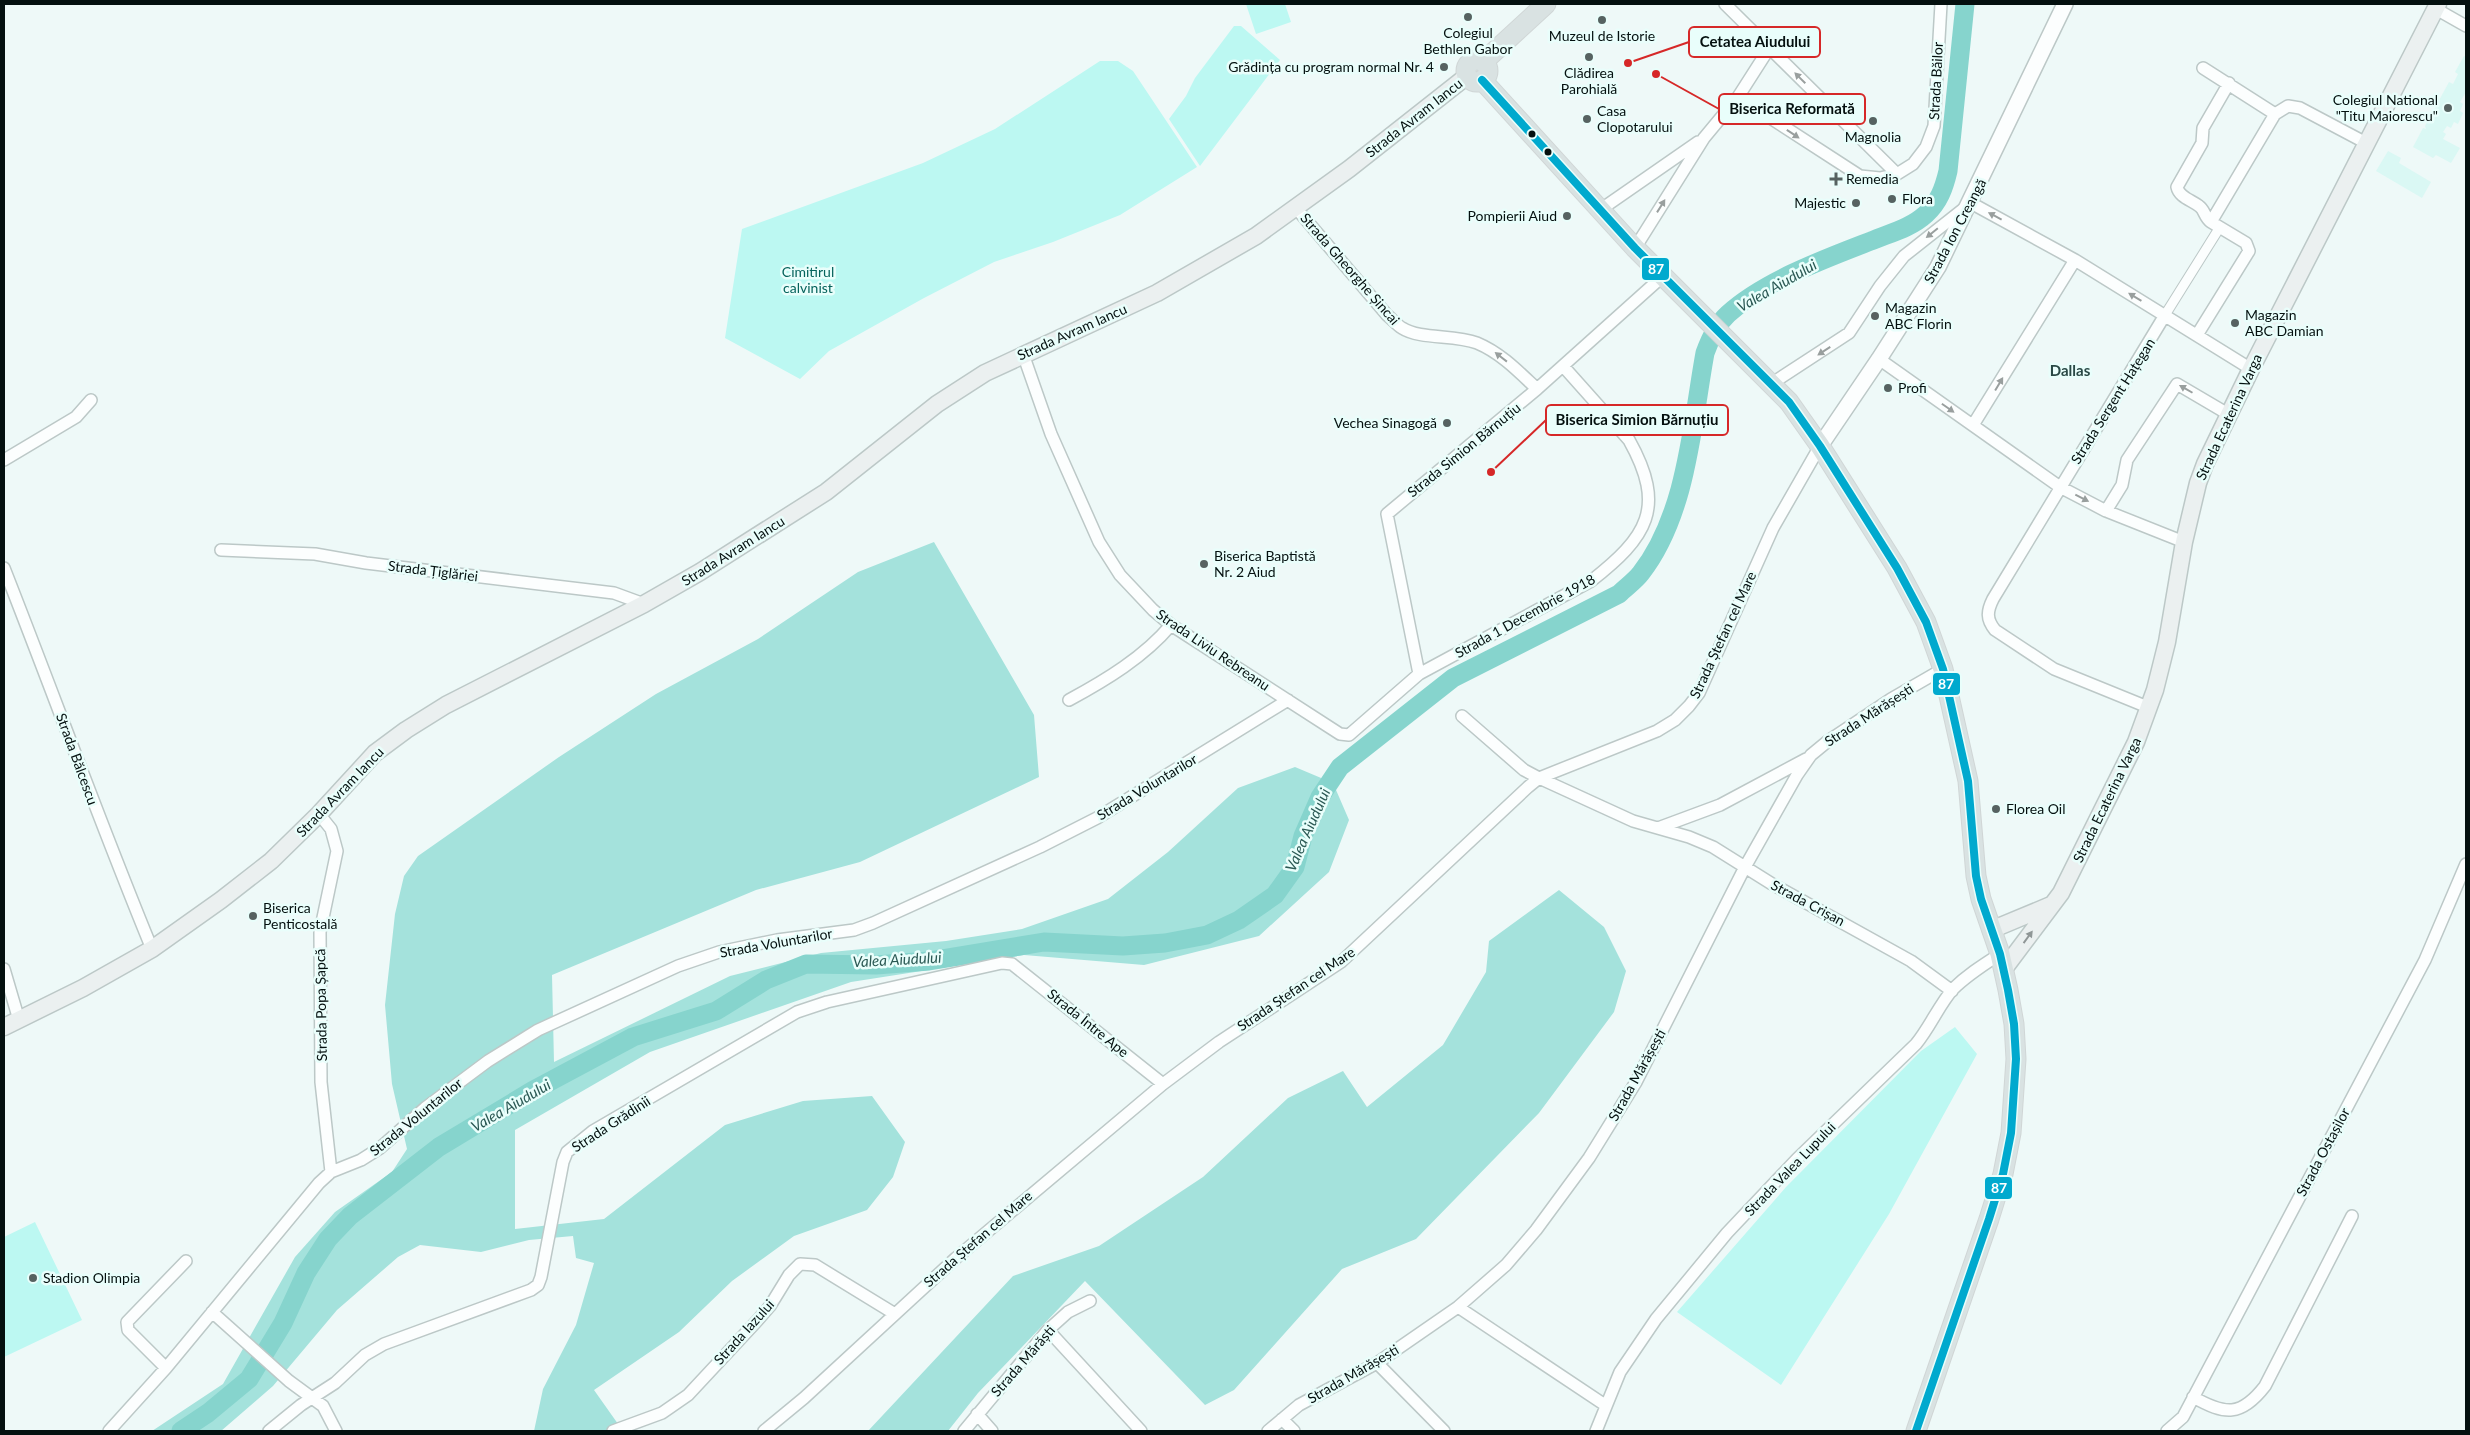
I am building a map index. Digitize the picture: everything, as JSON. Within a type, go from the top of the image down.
[{"type":"main road","points":[[1546,4],[1477,73],[1635,248],[1789,402],[1820,446],[1907,585],[1926,622],[1943,669],[1968,780],[1976,876],[2002,962],[2014,1024],[2016,1059],[2011,1133],[1990,1219],[1916,1431]]},
{"type":"main road","name":"Strada Ecaterina Varga","points":[[2002,962],[2052,905],[2064,887],[2136,742],[2150,708],[2167,642],[2184,542],[2198,483],[2228,414],[2368,144],[2437,6]]},
{"type":"main road","name":"Strada Avram Iancu","points":[[4,1027],[83,988],[152,949],[221,900],[271,861],[319,814],[375,753],[406,730],[446,705],[644,604],[700,572],[826,492],[937,404],[985,373],[1157,293],[1256,236],[1477,73]]},
{"type":"main road","points":[[1991,930],[2052,905]]},
{"type":"street","points":[[1725,4],[1897,174]]},
{"type":"street","points":[[1732,4],[1738,16]]},
{"type":"street","name":"Strada Băilor","points":[[1897,174],[1905,170],[1920,156],[1926,147],[1934,126],[1941,4]]},
{"type":"street","name":"Strada Ion Creangă","points":[[1820,446],[1879,360],[1938,267],[1971,203],[2066,4]]},
{"type":"street","points":[[2437,6],[2466,26]]},
{"type":"street","points":[[1635,248],[1704,138],[1738,97],[1770,47]]},
{"type":"street","points":[[2203,68],[2275,114],[2288,106],[2300,108],[2368,144]]},
{"type":"street","points":[[2197,335],[2249,251],[2246,243],[2206,219],[2203,209],[2179,194],[2177,187],[2202,144],[2203,128],[2229,83]]},
{"type":"street","points":[[1738,97],[1844,168],[1860,176],[1880,178],[1897,174]]},
{"type":"street","name":"Strada Sergent Hațegan","points":[[2150,708],[2054,669],[1995,630],[1989,623],[1987,612],[1992,598],[2165,315],[2275,114]]},
{"type":"street","points":[[1600,210],[1704,138]]},
{"type":"street","points":[[1772,384],[1849,334],[1880,286],[1904,256],[1971,203],[2075,260],[2251,369]]},
{"type":"street","name":"Strada Gheorghe Șincai","points":[[1296,208],[1388,315],[1402,328],[1414,333],[1460,338],[1477,343],[1506,361],[1537,389]]},
{"type":"street","points":[[1973,425],[2075,260]]},
{"type":"street","name":"Strada Simion Bărnuțiu","points":[[1419,674],[1387,514],[1537,389],[1663,276]]},
{"type":"street","name":"Strada Liviu Rebreanu","points":[[1023,354],[1051,434],[1098,542],[1125,580],[1153,610],[1171,625],[1340,734]]},
{"type":"street","points":[[1879,360],[2060,487],[2106,511],[2184,542]]},
{"type":"street","name":"Strada 1 Decembrie 1918","points":[[1340,734],[1349,734],[1419,674],[1591,581],[1617,561],[1634,542],[1644,524],[1649,506],[1648,489],[1637,454],[1620,429],[1562,366]]},
{"type":"street","points":[[2106,511],[2122,485],[2127,460],[2177,384],[2228,414]]},
{"type":"street","points":[[4,460],[68,423],[91,400]]},
{"type":"street","name":"Strada Ștefan cel Mare","points":[[764,1431],[804,1398],[1025,1197],[1163,1084],[1219,1042],[1341,962],[1515,798],[1539,778],[1657,732],[1675,720],[1689,706],[1714,662],[1773,528],[1820,446]]},
{"type":"street","name":"Strada Țiglăriei","points":[[221,550],[315,554],[366,564],[614,593],[644,604]]},
{"type":"street","name":"Strada Bălcescu","points":[[4,568],[58,705],[102,830],[152,949]]},
{"type":"street","points":[[1069,700],[1134,659],[1158,640],[1171,625]]},
{"type":"street","name":"Strada Mărășești","points":[[1268,1431],[1299,1406],[1377,1363],[1458,1306],[1506,1265],[1536,1230],[1589,1158],[1636,1082],[1745,867],[1797,775],[1811,756],[1828,741],[1868,713],[1943,669]]},
{"type":"street","name":"Strada Voluntarilor","points":[[109,1431],[166,1368],[319,1183],[331,1172],[361,1160],[380,1148],[433,1102],[488,1061],[538,1030],[678,966],[720,952],[778,940],[854,930],[880,920],[1040,847],[1097,818],[1288,700]]},
{"type":"street","name":"Strada Crișan","points":[[1462,716],[1524,770],[1633,821],[1705,844],[1911,961],[1952,991]]},
{"type":"street","points":[[1658,828],[1720,804],[1811,756]]},
{"type":"street","name":"Strada Popa Șapcă","points":[[319,814],[331,830],[336,841],[337,851],[320,932],[321,1082],[331,1172]]},
{"type":"street","name":"Strada Ostașilor","points":[[2167,1431],[2183,1417],[2425,960],[2466,864]]},
{"type":"street","name":"Strada Valea Lupului","points":[[1596,1431],[1620,1372],[1638,1343],[1703,1262],[1798,1158],[1916,1044],[1931,1025],[1952,991],[1976,969],[2002,962]]},
{"type":"street","name":"Strada Grădinii","points":[[269,1431],[312,1398],[322,1393],[365,1356],[384,1344],[522,1294],[538,1285],[563,1162],[567,1152],[593,1131],[797,1012],[827,1002],[885,989],[1002,963],[1012,964]]},
{"type":"street","name":"Strada Între Ape","points":[[1012,964],[1163,1084]]},
{"type":"street","points":[[4,969],[19,1020]]},
{"type":"street","points":[[2193,1397],[2221,1410],[2234,1411],[2245,1406],[2255,1398],[2265,1386],[2352,1216]]},
{"type":"street","points":[[166,1368],[128,1330],[127,1322],[186,1260]]},
{"type":"street","name":"Strada Iazului","points":[[613,1431],[662,1413],[688,1394],[770,1306],[789,1275],[800,1264],[815,1265],[895,1314]]},
{"type":"street","name":"Strada Mărăști","points":[[964,1431],[1048,1330],[1068,1312],[1090,1301]]},
{"type":"street","points":[[1458,1306],[1605,1405]]},
{"type":"street","points":[[212,1312],[275,1368],[324,1406],[336,1431]]},
{"type":"street","points":[[1048,1330],[1141,1431]]},
{"type":"street","points":[[1377,1363],[1444,1431]]},
{"type":"street","points":[[977,1414],[992,1431]]},
{"type":"street","points":[[1282,1419],[1294,1431]]},
{"type":"shaded area","name":"Colegiul National \"Titu Maiorescu\"","points":[[2464,56],[2466,57],[2466,92],[2460,102],[2463,104],[2460,111],[2463,113],[2458,124],[2454,122],[2451,128],[2447,126],[2443,132],[2446,134],[2443,139],[2460,148],[2451,163],[2436,155],[2433,158],[2413,147],[2423,128],[2426,129],[2425,126],[2449,82],[2453,84],[2458,74],[2455,72]]},
{"type":"shaded area","points":[[2388,151],[2401,158],[2399,163],[2431,182],[2422,198],[2376,171]]},
{"type":"shaded area","points":[[934,542],[1034,715],[1039,777],[860,862],[756,890],[552,975],[554,1062],[730,976],[821,953],[946,941],[1022,929],[1108,899],[1168,852],[1238,788],[1295,767],[1333,783],[1349,820],[1329,872],[1259,936],[1144,965],[1024,955],[851,982],[650,1052],[515,1130],[515,1229],[604,1219],[725,1125],[803,1101],[872,1096],[905,1142],[893,1177],[867,1210],[794,1236],[732,1281],[679,1332],[594,1390],[623,1431],[534,1431],[543,1389],[576,1325],[594,1263],[576,1258],[573,1236],[529,1240],[481,1252],[420,1245],[398,1257],[337,1310],[273,1386],[221,1431],[152,1431],[223,1384],[295,1257],[335,1212],[392,1172],[407,1149],[392,1084],[385,1005],[395,914],[404,876],[418,856],[559,757],[656,694],[758,639],[858,572]]},
{"type":"shaded area","points":[[1559,890],[1604,927],[1626,971],[1614,1012],[1539,1113],[1416,1239],[1342,1269],[1234,1390],[1205,1405],[1085,1281],[978,1393],[948,1431],[868,1431],[1013,1276],[1099,1246],[1203,1177],[1288,1098],[1343,1071],[1367,1107],[1443,1045],[1486,972],[1489,941]]},
{"type":"green space","points":[[1246,4],[1285,4],[1291,22],[1256,34]]},
{"type":"green space","points":[[1234,26],[1241,26],[1280,60],[1200,166],[1169,119],[1186,96],[1195,78]]},
{"type":"green space","name":"Cimitirul calvinist","points":[[1100,61],[1118,61],[1133,71],[1197,167],[1120,215],[1053,242],[994,262],[924,298],[829,351],[800,379],[725,338],[742,229],[923,163],[995,129]]},
{"type":"green space","points":[[1955,1027],[1977,1054],[1889,1214],[1781,1385],[1677,1312],[1786,1187],[1921,1051]]},
{"type":"green space","name":"Stadion Olimpia","points":[[35,1222],[82,1320],[4,1357],[4,1237]]},
{"type":"waterway","name":"Valea Aiudului","points":[[181,1431],[208,1413],[249,1379],[283,1323],[306,1273],[328,1239],[350,1216],[439,1147],[532,1091],[633,1037],[716,1011],[766,980],[806,964],[876,965],[929,961],[1044,942],[1123,946],[1165,943],[1207,935],[1239,920],[1275,895],[1295,867],[1303,836],[1320,797],[1340,767],[1453,678],[1619,594],[1641,573],[1656,550],[1669,524],[1678,496],[1691,438],[1705,353],[1720,322],[1743,302],[1777,281],[1816,263],[1907,227],[1926,214],[1938,200],[1948,171],[1965,4]]},
{"type":"transit line","name":"87","points":[[1482,80],[1635,248],[1789,402],[1820,446],[1897,568],[1926,622],[1943,669],[1968,781],[1976,876],[1981,899],[2000,954],[2008,990],[2014,1024],[2016,1059],[2011,1133],[2003,1174],[1916,1431]]},
{"type":"place","name":"Colegiul Bethlen Gabor","points":[[1468,17]]},
{"type":"place","name":"Muzeul de Istorie","points":[[1602,20]]},
{"type":"place","name":"Clădirea Parohială","points":[[1589,57]]},
{"type":"place","name":"Cetatea Aiudului","points":[[1628,63]]},
{"type":"place","name":"Grădința cu program normal Nr. 4","points":[[1444,67]]},
{"type":"place","name":"Biserica Reformată","points":[[1656,74]]},
{"type":"place","name":"Colegiul National \"Titu Maiorescu\"","points":[[2448,108]]},
{"type":"place","name":"Casa Clopotarului","points":[[1587,119]]},
{"type":"place","name":"Magnolia","points":[[1873,121]]},
{"type":"place","name":"Remedia","points":[[1836,179]]},
{"type":"place","name":"Flora","points":[[1892,199]]},
{"type":"place","name":"Majestic","points":[[1856,203]]},
{"type":"place","name":"Pompierii Aiud","points":[[1567,216]]},
{"type":"place","name":"Magazin ABC Florin","points":[[1875,316]]},
{"type":"place","name":"Magazin ABC Damian","points":[[2235,323]]},
{"type":"place","name":"Profi","points":[[1888,388]]},
{"type":"place","name":"Vechea Sinagogă","points":[[1447,423]]},
{"type":"place","name":"Biserica Simion Bărnuțiu","points":[[1491,472]]},
{"type":"place","name":"Biserica Baptistă Nr. 2 Aiud","points":[[1204,564]]},
{"type":"place","name":"Florea Oil","points":[[1996,809]]},
{"type":"place","name":"Biserica Penticostală","points":[[253,916]]},
{"type":"place","name":"Stadion Olimpia","points":[[33,1278]]},
{"type":"district","name":"Dallas","points":[[2070,371]]}]
